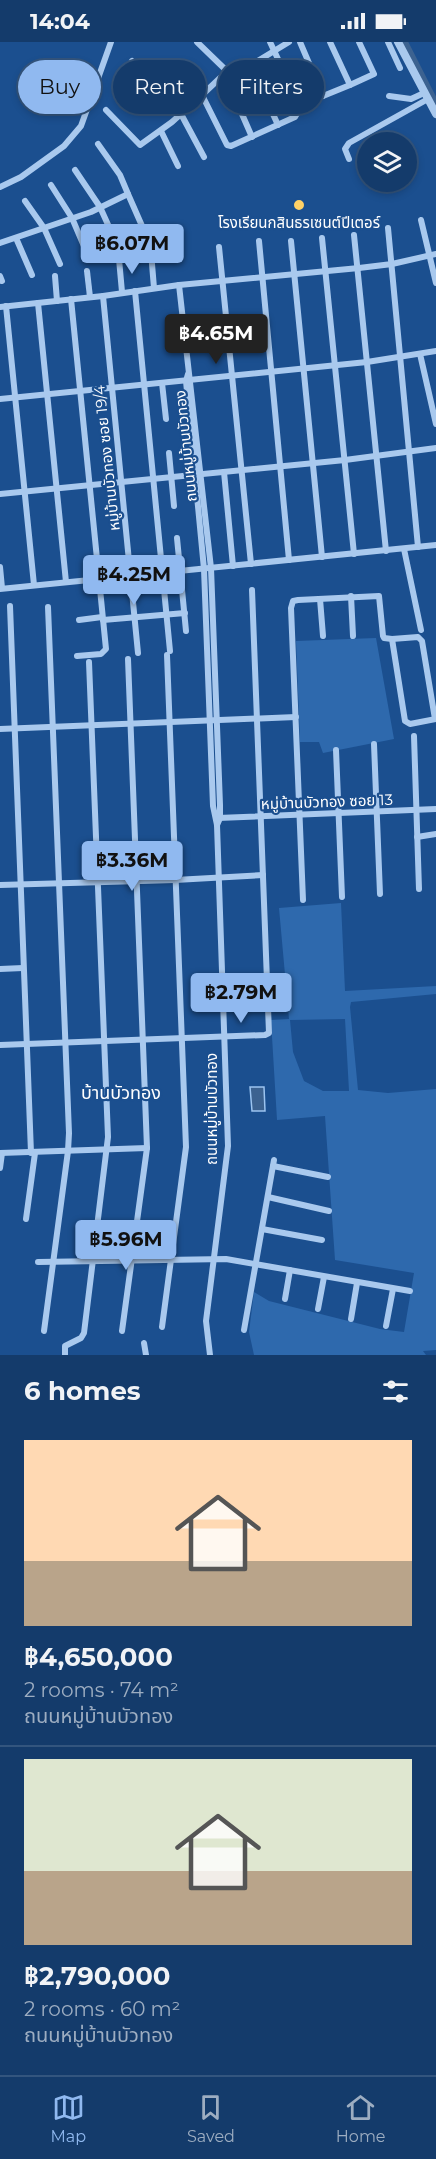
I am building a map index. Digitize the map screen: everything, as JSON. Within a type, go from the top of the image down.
[{"type":"street","points":[[0,186],[21,177],[64,146],[81,126],[111,42]]},
{"type":"street","points":[[197,42],[230,74],[241,71],[289,42]]},
{"type":"street","points":[[270,42],[279,60]]},
{"type":"street","points":[[300,42],[308,60]]},
{"type":"street","points":[[330,42],[350,85]]},
{"type":"street","points":[[324,96],[374,74],[359,42]]},
{"type":"street","points":[[388,42],[400,68]]},
{"type":"street","points":[[398,42],[436,114]]},
{"type":"street","points":[[206,91],[218,80]]},
{"type":"street","points":[[389,96],[411,99],[426,96]]},
{"type":"street","points":[[349,159],[345,149],[350,143],[426,96]]},
{"type":"street","points":[[206,103],[226,144],[231,146],[295,117],[297,114]]},
{"type":"street","points":[[106,110],[140,145],[181,114],[204,157]]},
{"type":"street","points":[[242,114],[252,137]]},
{"type":"street","points":[[273,114],[278,125]]},
{"type":"street","points":[[161,131],[178,165]]},
{"type":"street","points":[[98,144],[120,175],[146,235]]},
{"type":"street","points":[[75,170],[100,207],[119,249]]},
{"type":"street","points":[[51,185],[72,218],[89,258]]},
{"type":"street","points":[[0,243],[72,218],[128,194]]},
{"type":"street","points":[[25,201],[44,228],[60,264]]},
{"type":"street","points":[[420,220],[433,255],[436,283]]},
{"type":"street","points":[[388,228],[418,547]]},
{"type":"street","points":[[354,235],[386,551]]},
{"type":"street","points":[[16,238],[32,275]]},
{"type":"street","points":[[322,238],[354,554]]},
{"type":"street","points":[[259,241],[289,560]]},
{"type":"street","points":[[291,241],[322,557]]},
{"type":"street","points":[[219,247],[251,564]]},
{"type":"street","points":[[151,252],[154,288]]},
{"type":"street","points":[[34,585],[15,397],[3,307],[179,285],[392,264],[433,255]]},
{"type":"street","points":[[119,260],[122,292]]},
{"type":"street","points":[[87,271],[90,297]]},
{"type":"street","points":[[55,276],[57,301]]},
{"type":"street","name":"ถนนหมู่บ้านบัวทอง","points":[[179,285],[207,569],[228,1146],[206,1320],[210,1355]]},
{"type":"street","points":[[135,291],[166,615],[186,1147],[162,1327]]},
{"type":"street","name":"หมู่บ้านบัวทอง ซอย 19/4","points":[[103,296],[138,653]]},
{"type":"street","points":[[71,299],[105,652],[77,656]]},
{"type":"street","points":[[38,303],[66,582]]},
{"type":"street","points":[[0,399],[145,385],[189,378],[335,366],[436,351]]},
{"type":"street","points":[[420,354],[436,424]]},
{"type":"street","points":[[162,383],[166,419]]},
{"type":"street","points":[[0,494],[345,460],[436,448]]},
{"type":"street","points":[[169,453],[174,506]]},
{"type":"street","points":[[224,472],[233,566]]},
{"type":"street","points":[[177,538],[186,631]]},
{"type":"street","points":[[0,567],[1,588],[436,545]]},
{"type":"street","points":[[404,549],[421,630]]},
{"type":"street","points":[[0,1045],[269,1033],[252,590]]},
{"type":"street","points":[[351,596],[353,636]]},
{"type":"street","points":[[303,900],[292,604],[295,600],[379,596],[382,636],[392,639],[418,638],[422,641],[436,719],[410,724],[405,720],[392,639]]},
{"type":"street","points":[[320,598],[323,636]]},
{"type":"street","points":[[10,606],[23,968],[33,1153],[26,1219]]},
{"type":"street","points":[[44,1331],[69,1151],[48,606]]},
{"type":"street","points":[[79,620],[185,613]]},
{"type":"street","points":[[122,1332],[147,1148],[128,659]]},
{"type":"street","points":[[65,1355],[65,1346],[81,1338],[84,1333],[107,1149],[89,662]]},
{"type":"street","points":[[0,729],[296,717]]},
{"type":"street","points":[[414,736],[419,889]]},
{"type":"street","points":[[374,744],[380,894]]},
{"type":"street","points":[[336,750],[342,897]]},
{"type":"street","name":"หมู่บ้านบัวทอง ซอย 13","points":[[217,818],[436,809]]},
{"type":"street","points":[[417,837],[436,834]]},
{"type":"street","points":[[0,885],[263,875]]},
{"type":"street","points":[[0,969],[23,968]]},
{"type":"street","points":[[0,1168],[1,1153],[147,1148]]},
{"type":"street","points":[[244,1329],[274,1163],[328,1177]]},
{"type":"street","points":[[268,1197],[328,1210]]},
{"type":"street","points":[[262,1228],[322,1240]]},
{"type":"street","points":[[38,1262],[172,1258],[226,1259],[410,1292]]},
{"type":"street","points":[[285,1299],[290,1270]]},
{"type":"street","points":[[318,1309],[324,1277]]},
{"type":"street","points":[[351,1319],[357,1283]]},
{"type":"street","points":[[386,1326],[393,1289]]},
{"type":"street","points":[[144,1342],[146,1355]]},
{"type":"shaded area","points":[[376,638],[394,739],[323,753],[319,742],[300,742],[296,641]]},
{"type":"shaded area","points":[[341,903],[345,991],[436,986],[436,994],[351,1002],[350,1007],[358,1090],[388,1093],[436,1089],[436,1350],[423,1351],[426,1355],[254,1355],[249,1332],[254,1292],[269,1301],[380,1329],[404,1332],[414,1273],[335,1260],[325,1116],[277,1120],[271,1020],[289,1019],[279,908]],"holes":[[[345,1019],[349,1091],[323,1091],[304,1081],[293,1052],[290,1020]]]},
{"type":"shaded area","points":[[250,1087],[264,1087],[265,1111],[252,1111]]},
{"type":"waterway","points":[[405,42],[436,103]]},
{"type":"place","name":"โรงเรียนกสินธรเซนต์ปีเตอร์","points":[[299,205]]},
{"type":"district","name":"บ้านบัวทอง","points":[[121,1093]]}]
